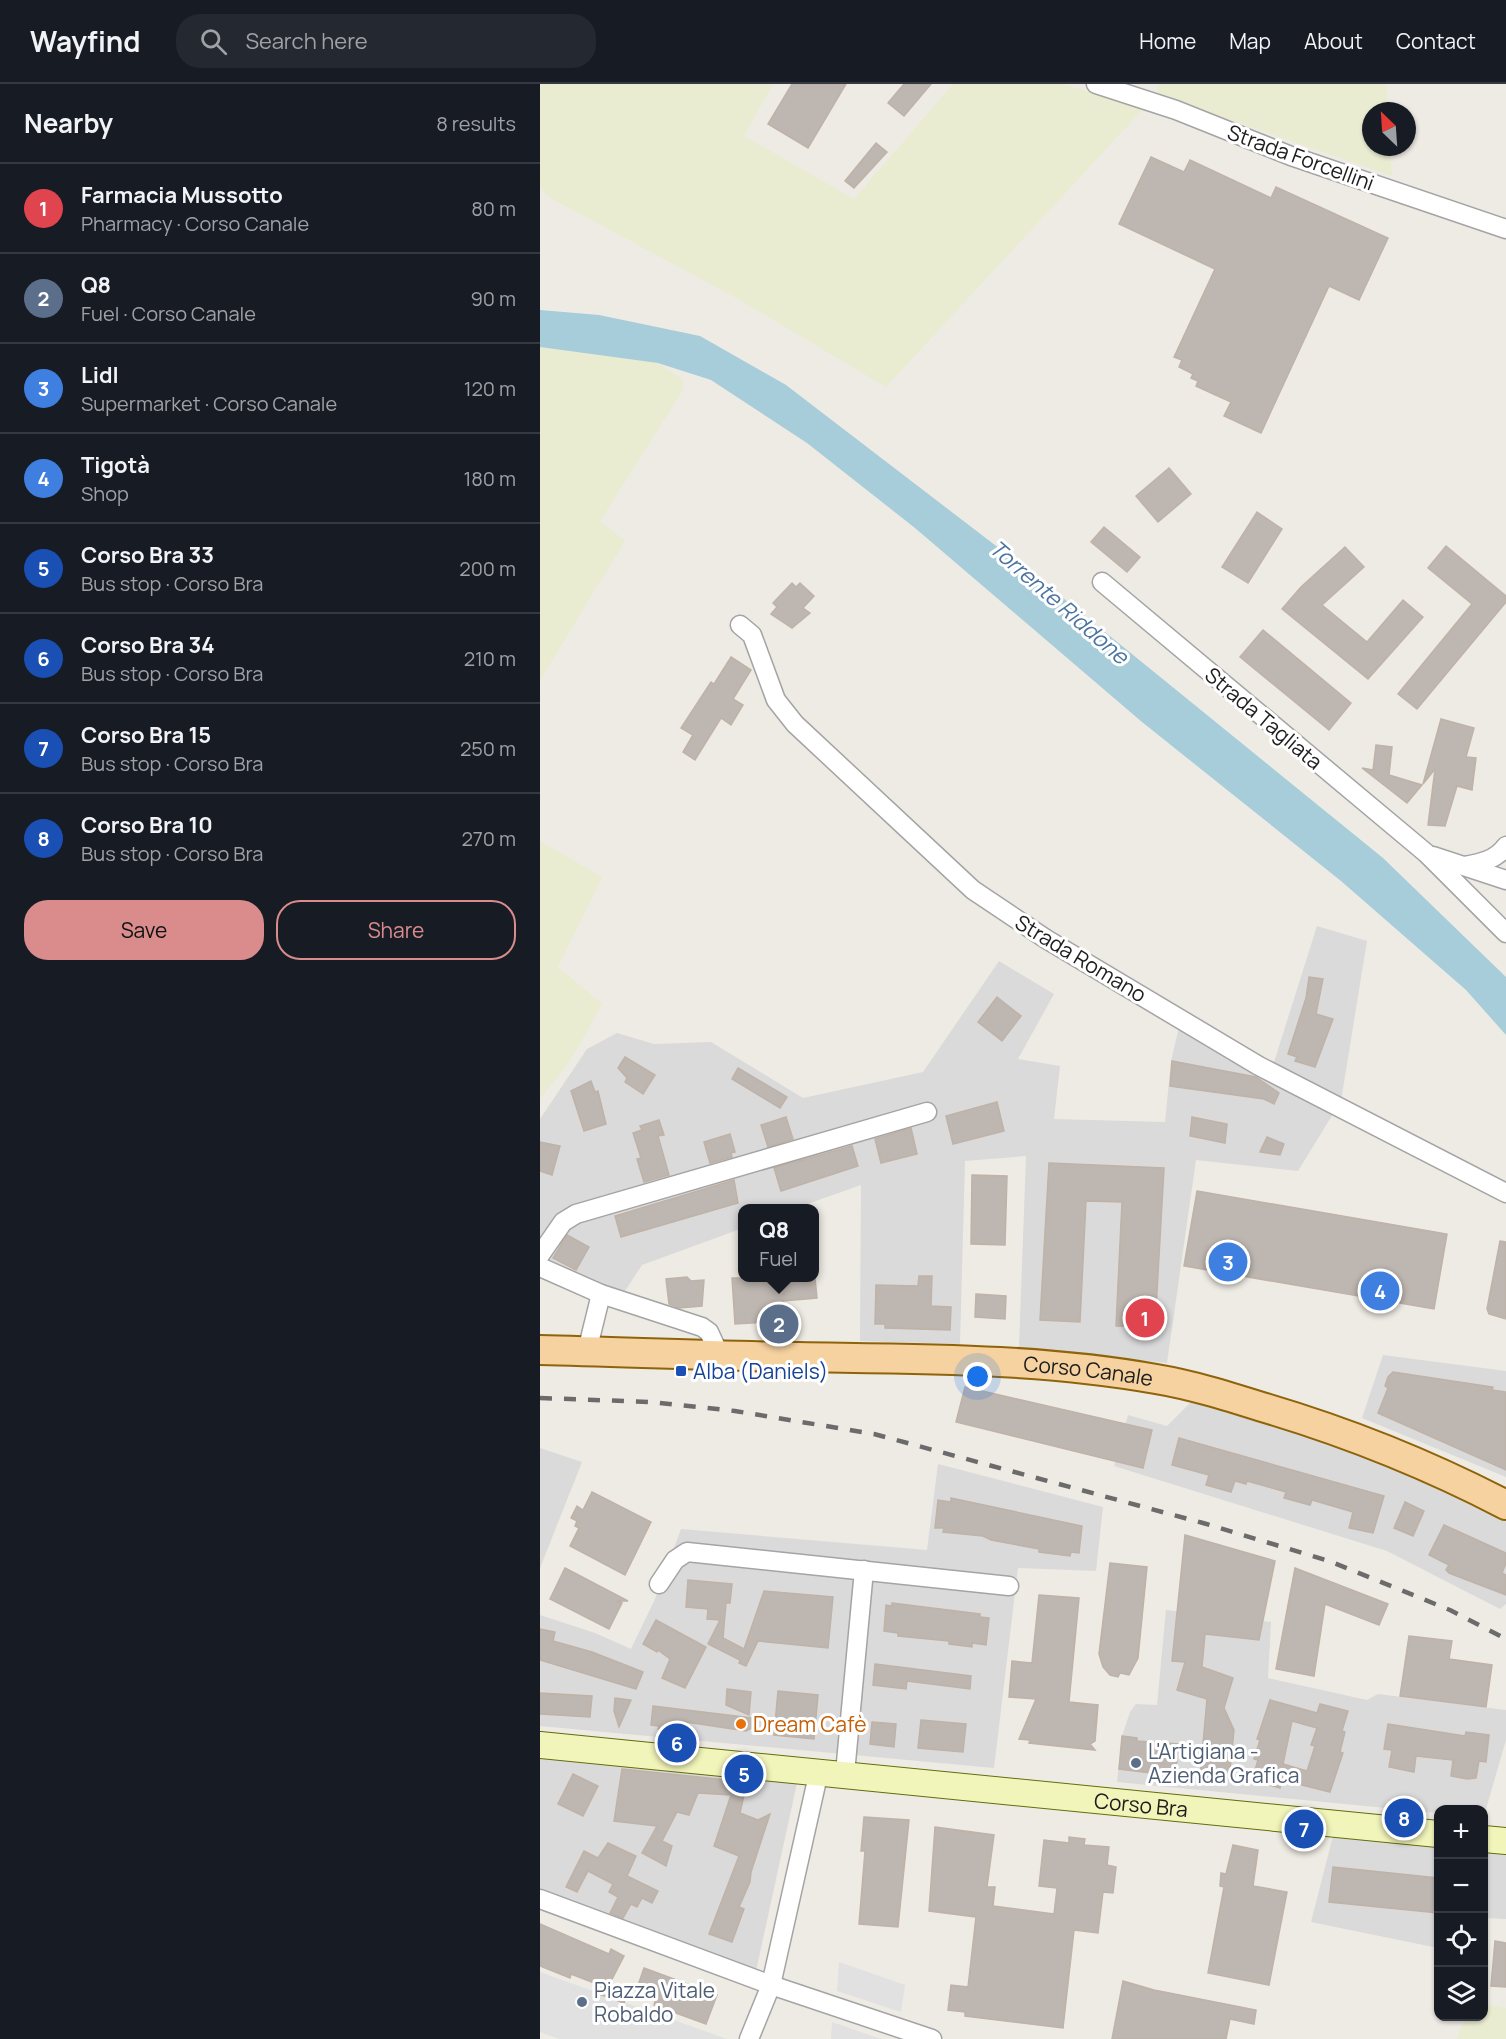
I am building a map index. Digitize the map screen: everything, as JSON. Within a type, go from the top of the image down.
[{"type":"main road","name":"Corso Canale","points":[[540,1350],[1007,1363],[1095,1370],[1158,1379],[1203,1389],[1387,1448],[1451,1476],[1506,1505]]},
{"type":"street","name":"Strada Forcellini","points":[[1096,84],[1176,110],[1291,156],[1506,229]]},
{"type":"street","name":"Strada Tagliata","points":[[1101,582],[1426,853],[1506,933]]},
{"type":"street","name":"Strada Romano","points":[[740,625],[752,635],[776,700],[795,724],[973,890],[1046,939],[1259,1066],[1506,1193]]},
{"type":"street","points":[[1462,867],[1483,863],[1500,854],[1506,846]]},
{"type":"street","name":"Strada Tagliata","points":[[1426,853],[1506,880]]},
{"type":"street","points":[[1487,913],[1506,911]]},
{"type":"street","points":[[540,1255],[563,1222],[576,1214],[927,1112]]},
{"type":"street","points":[[540,1267],[601,1294],[702,1327],[709,1332],[720,1356]]},
{"type":"street","points":[[587,1351],[593,1317],[601,1294]]},
{"type":"street","points":[[659,1584],[675,1560],[687,1552],[1009,1586]]},
{"type":"street","points":[[845,1773],[864,1570]]},
{"type":"street","name":"Corso Bra","points":[[540,1744],[1434,1834]]},
{"type":"street","points":[[749,2039],[771,1985],[819,1771]]},
{"type":"street","points":[[1488,1839],[1506,1841]]},
{"type":"street","points":[[540,1899],[771,1985],[932,2039]]},
{"type":"shaded area","points":[[1317,926],[1367,941],[1341,1101],[1298,1171],[1196,1160],[1167,1363],[1019,1347],[1026,1156],[965,1161],[960,1344],[860,1341],[861,1185],[807,1204],[738,1204],[738,1230],[642,1265],[621,1297],[540,1261],[540,1119],[587,1049],[617,1033],[654,1044],[711,1042],[803,1098],[923,1072],[999,961],[1054,994],[1018,1059],[1060,1066],[1054,1119],[1165,1122],[1171,1061],[1180,1023],[1269,1078]]},
{"type":"shaded area","points":[[1383,1355],[1506,1371],[1506,1477],[1362,1418]]},
{"type":"shaded area","points":[[1191,1402],[1350,1444],[1506,1520],[1506,1604],[1500,1609],[1387,1551],[1114,1466],[1128,1415],[1167,1426]]},
{"type":"shaded area","points":[[540,1448],[582,1462],[540,1568]]},
{"type":"shaded area","points":[[938,1464],[1103,1507],[1096,1571],[1018,1568],[994,1768],[540,1726],[540,1615],[595,1633],[631,1649],[655,1599],[681,1529],[927,1550]]},
{"type":"shaded area","points":[[1166,1610],[1271,1622],[1268,1678],[1367,1700],[1378,1694],[1506,1710],[1506,1740],[1487,1805],[1434,1805],[1434,1813],[1117,1782],[1122,1736],[1130,1712],[1136,1704],[1157,1705]]},
{"type":"shaded area","points":[[540,1751],[797,1783],[756,1971],[540,1893]]},
{"type":"shaded area","points":[[1333,1836],[1434,1848],[1434,1947],[1311,1922]]},
{"type":"shaded area","points":[[1488,1853],[1506,1855],[1506,1919],[1488,1918]]},
{"type":"shaded area","points":[[839,1962],[905,1985],[901,2012],[837,1991]]},
{"type":"shaded area","name":"Piazza Vitale Robaldo","points":[[540,1972],[727,2039],[559,2039],[540,2032]]},
{"type":"shaded area","points":[[832,2022],[881,2039],[831,2039]]},
{"type":"green space","points":[[540,84],[773,84],[744,136],[854,199],[953,84],[1063,84],[1144,108],[886,387],[738,299],[547,196],[540,186]]},
{"type":"green space","points":[[1157,84],[1387,84],[1388,102],[1362,102],[1362,156],[1391,156],[1392,176],[1157,94]]},
{"type":"green space","points":[[540,347],[658,363],[683,380],[683,390],[600,521],[625,541],[540,680]]},
{"type":"green space","points":[[540,841],[602,877],[558,967],[602,1004],[570,1061],[540,1099]]},
{"type":"green space","points":[[1488,2004],[1506,2008],[1506,2039],[1457,2039],[1464,2021],[1488,2021]]},
{"type":"water","name":"Torrente Riddone","points":[[540,310],[599,315],[700,336],[786,385],[1047,585],[1383,858],[1506,977],[1506,1035],[1466,990],[1341,881],[1142,722],[915,528],[807,443],[711,380],[658,363],[540,347]]},
{"type":"building","points":[[792,84],[846,84],[808,148],[768,124]]},
{"type":"building","points":[[904,84],[931,84],[904,116],[888,103]]},
{"type":"building","points":[[876,143],[887,152],[854,188],[845,181]]},
{"type":"building","points":[[1151,157],[1184,172],[1190,160],[1271,198],[1276,187],[1388,238],[1359,300],[1329,286],[1261,433],[1224,416],[1231,402],[1196,386],[1198,381],[1191,378],[1193,374],[1179,367],[1182,360],[1174,357],[1215,269],[1119,224]]},
{"type":"building","points":[[1169,468],[1191,494],[1158,522],[1136,496]]},
{"type":"building","points":[[1257,512],[1282,529],[1248,583],[1222,567]]},
{"type":"building","points":[[1104,527],[1140,557],[1127,572],[1091,542]]},
{"type":"building","points":[[1446,546],[1506,596],[1506,602],[1417,709],[1398,694],[1472,604],[1428,568]]},
{"type":"building","points":[[1345,547],[1364,567],[1322,605],[1367,642],[1403,600],[1423,617],[1368,679],[1282,609],[1301,587]]},
{"type":"building","points":[[792,583],[796,587],[800,583],[814,596],[803,608],[810,613],[792,628],[771,614],[777,607],[773,603]]},
{"type":"building","points":[[1263,630],[1351,703],[1329,730],[1240,657]]},
{"type":"building","points":[[731,657],[751,670],[733,699],[743,705],[731,725],[721,718],[695,760],[683,752],[693,735],[681,728],[711,682],[714,684]]},
{"type":"building","points":[[1441,719],[1474,728],[1466,757],[1476,758],[1472,790],[1457,786],[1445,826],[1428,825],[1435,769],[1423,784]]},
{"type":"building","points":[[1376,745],[1392,747],[1389,775],[1422,785],[1407,803],[1362,768],[1373,770]]},
{"type":"building","points":[[1309,977],[1323,979],[1316,1014],[1333,1019],[1315,1067],[1295,1061],[1297,1057],[1288,1054],[1306,998]]},
{"type":"building","points":[[997,997],[1021,1016],[1002,1041],[978,1022]]},
{"type":"building","points":[[625,1057],[655,1075],[643,1094],[625,1082],[627,1078],[618,1068]]},
{"type":"building","points":[[1172,1061],[1256,1077],[1279,1093],[1274,1104],[1264,1099],[1170,1086]]},
{"type":"building","points":[[738,1068],[787,1097],[780,1108],[732,1079]]},
{"type":"building","points":[[591,1081],[595,1092],[598,1091],[606,1124],[584,1131],[571,1091]]},
{"type":"building","points":[[997,1102],[1004,1131],[953,1144],[946,1116]]},
{"type":"building","points":[[786,1117],[793,1139],[768,1147],[761,1125]]},
{"type":"building","points":[[1192,1117],[1227,1124],[1225,1143],[1190,1136]]},
{"type":"building","points":[[659,1120],[664,1135],[658,1136],[669,1175],[644,1182],[637,1159],[641,1158],[633,1133],[642,1130],[640,1126]]},
{"type":"building","points":[[911,1128],[917,1154],[881,1163],[875,1139]]},
{"type":"building","points":[[730,1134],[735,1152],[731,1153],[732,1157],[710,1163],[704,1142]]},
{"type":"building","points":[[1267,1137],[1284,1144],[1280,1155],[1260,1152]]},
{"type":"building","points":[[540,1142],[560,1146],[552,1175],[540,1171]]},
{"type":"building","points":[[852,1146],[858,1166],[781,1191],[774,1168]]},
{"type":"building","points":[[1049,1163],[1164,1168],[1155,1327],[1116,1326],[1122,1202],[1086,1201],[1080,1322],[1040,1320]]},
{"type":"building","points":[[972,1175],[1007,1176],[1005,1245],[971,1244]]},
{"type":"building","points":[[734,1180],[738,1203],[621,1237],[615,1216]]},
{"type":"building","points":[[1197,1191],[1447,1234],[1434,1309],[1184,1266]]},
{"type":"building","points":[[567,1235],[589,1247],[576,1270],[553,1258]]},
{"type":"building","points":[[1500,1241],[1506,1242],[1506,1319],[1489,1314],[1487,1309]]},
{"type":"building","points":[[919,1276],[932,1276],[931,1306],[951,1307],[950,1330],[885,1328],[885,1324],[875,1324],[876,1285],[918,1286]]},
{"type":"building","points":[[687,1277],[691,1281],[704,1280],[702,1306],[679,1308],[669,1304],[666,1279]]},
{"type":"building","points":[[732,1278],[738,1278],[738,1282],[815,1282],[817,1298],[783,1301],[786,1336],[771,1337],[770,1322],[735,1324]]},
{"type":"building","points":[[976,1294],[1006,1296],[1005,1319],[975,1317]]},
{"type":"building","points":[[1393,1372],[1493,1387],[1492,1390],[1506,1392],[1506,1470],[1378,1413],[1388,1388],[1385,1386],[1388,1377]]},
{"type":"building","points":[[965,1387],[1152,1430],[1143,1468],[956,1422]]},
{"type":"building","points":[[1179,1438],[1384,1496],[1373,1533],[1349,1528],[1353,1512],[1312,1500],[1310,1505],[1284,1498],[1286,1492],[1247,1481],[1246,1484],[1235,1481],[1231,1492],[1206,1485],[1209,1475],[1172,1465]]},
{"type":"building","points":[[592,1492],[651,1522],[625,1575],[570,1546],[579,1528],[575,1526],[577,1521],[571,1518],[577,1506],[583,1510]]},
{"type":"building","points":[[951,1498],[1082,1526],[1079,1553],[1071,1552],[1070,1556],[1039,1552],[1039,1549],[991,1540],[983,1536],[943,1532],[944,1528],[935,1528],[938,1500],[951,1502]]},
{"type":"building","points":[[1405,1502],[1424,1511],[1413,1536],[1394,1528]]},
{"type":"building","points":[[1444,1525],[1506,1553],[1506,1563],[1502,1573],[1506,1575],[1506,1595],[1449,1573],[1446,1570],[1449,1565],[1429,1555]]},
{"type":"building","points":[[1185,1535],[1275,1561],[1259,1640],[1205,1634],[1202,1667],[1233,1678],[1224,1708],[1234,1730],[1229,1780],[1200,1777],[1207,1699],[1177,1690],[1185,1662],[1172,1661]]},
{"type":"building","points":[[1110,1563],[1147,1567],[1138,1658],[1129,1675],[1120,1673],[1118,1677],[1110,1675],[1103,1667],[1099,1654]]},
{"type":"building","points":[[565,1568],[628,1601],[617,1601],[622,1603],[609,1629],[550,1599]]},
{"type":"building","points":[[1295,1568],[1388,1604],[1379,1625],[1325,1604],[1314,1676],[1276,1669]]},
{"type":"building","points":[[688,1580],[732,1584],[730,1603],[726,1603],[723,1638],[744,1649],[764,1591],[833,1597],[828,1648],[758,1641],[746,1666],[739,1663],[740,1660],[708,1644],[720,1620],[707,1619],[708,1609],[686,1607]]},
{"type":"building","points":[[1039,1595],[1079,1598],[1069,1702],[1098,1705],[1095,1741],[1090,1744],[1095,1750],[1029,1743],[1030,1740],[1019,1739],[1036,1699],[1009,1697],[1012,1661],[1032,1663]]},
{"type":"building","points":[[892,1603],[980,1614],[980,1617],[989,1618],[986,1645],[972,1643],[972,1647],[949,1644],[949,1641],[898,1636],[898,1633],[884,1631],[886,1605],[892,1606]]},
{"type":"building","points":[[656,1620],[706,1647],[685,1688],[662,1678],[670,1659],[658,1650],[657,1652],[643,1644]]},
{"type":"building","points":[[540,1629],[555,1632],[553,1641],[592,1652],[643,1672],[636,1689],[540,1660]]},
{"type":"building","points":[[1409,1636],[1452,1641],[1449,1659],[1492,1665],[1486,1707],[1400,1696]]},
{"type":"building","points":[[875,1664],[971,1676],[970,1689],[907,1681],[906,1689],[873,1685]]},
{"type":"building","points":[[727,1689],[751,1692],[749,1715],[726,1705]]},
{"type":"building","points":[[778,1691],[818,1695],[814,1739],[774,1735]]},
{"type":"building","points":[[540,1693],[592,1696],[590,1717],[540,1714]]},
{"type":"building","points":[[615,1698],[631,1700],[619,1727],[614,1711]]},
{"type":"building","points":[[1270,1700],[1317,1713],[1320,1704],[1348,1711],[1342,1731],[1345,1732],[1340,1752],[1343,1753],[1330,1792],[1282,1780],[1280,1788],[1252,1780],[1258,1760],[1254,1759],[1260,1740],[1257,1739]],"holes":[[[1292,1721],[1317,1728],[1311,1745],[1315,1746],[1307,1771],[1283,1764]]]},
{"type":"building","points":[[653,1706],[752,1718],[752,1728],[746,1731],[686,1722],[685,1729],[677,1728],[677,1731],[658,1729],[659,1726],[651,1725]]},
{"type":"building","points":[[921,1720],[966,1724],[963,1752],[918,1748]]},
{"type":"building","points":[[872,1722],[896,1724],[894,1747],[870,1744]]},
{"type":"building","points":[[1388,1724],[1465,1736],[1466,1732],[1489,1735],[1486,1762],[1479,1761],[1476,1778],[1467,1779],[1451,1776],[1453,1760],[1416,1756],[1414,1772],[1389,1767],[1392,1750],[1384,1749]]},
{"type":"building","points":[[1122,1736],[1137,1738],[1137,1741],[1179,1744],[1175,1776],[1119,1769]]},
{"type":"building","points":[[622,1769],[747,1782],[740,1813],[758,1820],[770,1814],[751,1872],[750,1882],[739,1907],[744,1909],[732,1942],[709,1934],[739,1856],[714,1846],[731,1795],[698,1793],[689,1815],[677,1812],[662,1841],[672,1846],[666,1866],[642,1853],[657,1826],[614,1821]]},
{"type":"building","points":[[573,1774],[598,1786],[583,1816],[558,1804]]},
{"type":"building","points":[[864,1817],[909,1820],[898,1927],[859,1924],[865,1851],[861,1851]]},
{"type":"building","points":[[935,1827],[994,1835],[987,1887],[995,1887],[993,1906],[1054,1914],[1057,1888],[1039,1886],[1044,1840],[1069,1843],[1069,1837],[1085,1839],[1084,1845],[1109,1847],[1107,1865],[1116,1867],[1113,1893],[1103,1892],[1098,1933],[1074,1930],[1063,2028],[965,2016],[965,2012],[948,2010],[951,1985],[968,1987],[976,1917],[929,1911]]},
{"type":"building","points":[[608,1843],[636,1856],[627,1876],[658,1891],[652,1903],[642,1898],[637,1907],[631,1904],[623,1918],[610,1913],[618,1897],[609,1892],[613,1884],[588,1871],[577,1892],[566,1887],[584,1851],[598,1858]]},
{"type":"building","points":[[1233,1845],[1258,1850],[1253,1886],[1287,1892],[1269,1985],[1208,1973],[1224,1887],[1220,1886],[1221,1873],[1226,1874]]},
{"type":"building","points":[[1333,1867],[1434,1878],[1434,1913],[1329,1902]]},
{"type":"building","points":[[540,1924],[609,1954],[611,1949],[624,1956],[609,1985],[628,1992],[624,2003],[599,1994],[602,1986],[571,1974],[570,1978],[540,1966]]},
{"type":"building","points":[[1495,1941],[1506,1943],[1506,1987],[1491,1986]]},
{"type":"building","points":[[644,1968],[717,1995],[706,2024],[654,2005],[656,1998],[636,1991]]},
{"type":"building","points":[[1123,1981],[1154,1990],[1256,2010],[1254,2024],[1230,2019],[1226,2039],[1112,2039]]},
{"type":"railway","points":[[540,1398],[651,1402],[735,1411],[874,1434],[1203,1523],[1329,1561],[1450,1610],[1506,1639]]},
{"type":"place","name":"Lidl","points":[[1228,1262]]},
{"type":"place","name":"Tigotà","points":[[1380,1291]]},
{"type":"place","name":"Farmacia Mussotto","points":[[1145,1318]]},
{"type":"place","name":"Q8","points":[[779,1324]]},
{"type":"place","name":"Alba (Daniels)","points":[[681,1371]]},
{"type":"place","name":"Dream Cafè","points":[[741,1724]]},
{"type":"place","name":"Corso Bra 34","points":[[677,1743]]},
{"type":"place","name":"L'Artigiana - Azienda Grafica","points":[[1136,1763]]},
{"type":"place","name":"Corso Bra 33","points":[[744,1774]]},
{"type":"place","name":"Corso Bra 10","points":[[1404,1818]]},
{"type":"place","name":"Corso Bra 15","points":[[1304,1829]]},
{"type":"place","name":"Piazza Vitale Robaldo","points":[[582,2002]]}]
